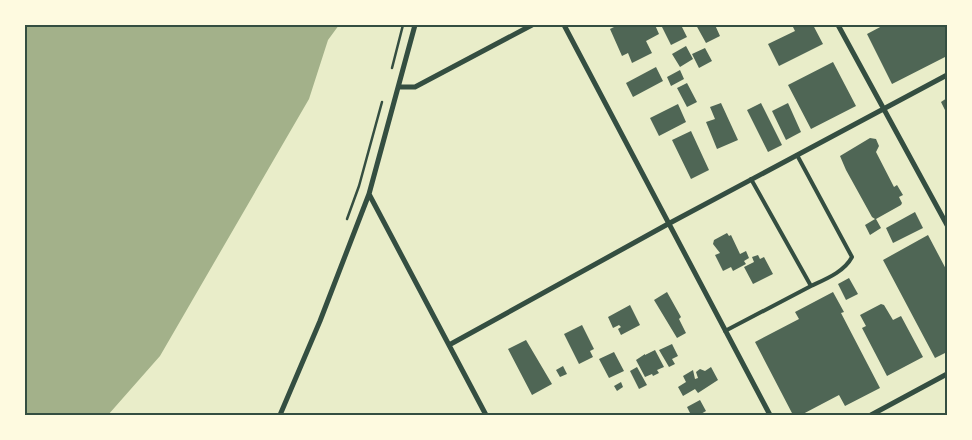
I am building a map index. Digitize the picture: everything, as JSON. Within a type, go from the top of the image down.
[{"type":"street","points":[[280,415],[320,321],[369,194],[414,25]]},
{"type":"street","points":[[399,86],[416,87],[532,25]]},
{"type":"street","points":[[564,25],[770,415]]},
{"type":"street","points":[[838,25],[947,225]]},
{"type":"street","points":[[448,344],[668,224],[947,76]]},
{"type":"street","points":[[369,194],[486,415]]},
{"type":"street","points":[[871,415],[947,374]]},
{"type":"lane","points":[[725,331],[826,279],[847,266],[852,257],[797,155]]},
{"type":"lane","points":[[751,180],[811,286]]},
{"type":"path","points":[[390,76],[403,25]]},
{"type":"path","points":[[344,227],[359,186],[384,94]]},
{"type":"shaded area","points":[[25,25],[339,25],[328,40],[309,99],[160,356],[108,415],[25,415]]},
{"type":"building","points":[[618,25],[655,25],[659,34],[646,41],[652,53],[632,63],[628,53],[622,56],[610,29]]},
{"type":"building","points":[[661,25],[681,25],[687,37],[671,45]]},
{"type":"building","points":[[696,25],[715,25],[720,36],[706,43]]},
{"type":"building","points":[[792,25],[813,25],[823,44],[779,66],[768,44],[795,31]]},
{"type":"building","points":[[884,25],[947,25],[947,56],[892,84],[867,34]]},
{"type":"building","points":[[686,46],[693,59],[680,67],[672,54]]},
{"type":"building","points":[[705,48],[712,61],[699,68],[692,54]]},
{"type":"building","points":[[833,62],[856,106],[811,129],[788,85]]},
{"type":"building","points":[[656,67],[663,81],[633,97],[626,83]]},
{"type":"building","points":[[680,70],[684,79],[671,86],[667,77]]},
{"type":"building","points":[[687,83],[697,102],[687,107],[677,88]]},
{"type":"building","points":[[947,98],[947,114],[941,102]]},
{"type":"building","points":[[721,103],[738,140],[717,149],[706,122],[715,119],[710,107]]},
{"type":"building","points":[[761,103],[782,145],[768,152],[747,110]]},
{"type":"building","points":[[788,103],[801,132],[786,140],[772,111]]},
{"type":"building","points":[[678,104],[686,122],[659,136],[650,118]]},
{"type":"building","points":[[691,131],[709,170],[691,179],[672,140]]},
{"type":"building","points":[[870,138],[876,139],[879,146],[876,152],[894,187],[897,185],[903,195],[899,197],[901,205],[876,219],[881,228],[870,235],[865,225],[875,219],[872,217],[840,156]]},
{"type":"building","points":[[915,212],[923,228],[893,243],[886,228]]},
{"type":"building","points":[[727,233],[729,236],[731,235],[740,254],[746,251],[749,258],[744,261],[746,264],[733,271],[731,267],[723,271],[715,255],[720,253],[713,244],[714,240]]},
{"type":"building","points":[[928,235],[947,271],[947,352],[935,358],[883,260]]},
{"type":"building","points":[[758,255],[760,259],[764,257],[773,274],[753,284],[744,267],[754,262],[752,257]]},
{"type":"building","points":[[849,278],[858,294],[846,300],[838,284]]},
{"type":"building","points":[[667,292],[681,317],[679,319],[686,333],[677,338],[654,300]]},
{"type":"building","points":[[833,292],[844,312],[841,313],[880,388],[845,406],[839,395],[801,415],[793,415],[755,342],[799,319],[795,312]]},
{"type":"building","points":[[881,304],[884,305],[893,320],[901,316],[923,357],[887,376],[862,328],[866,326],[860,315]]},
{"type":"building","points":[[630,305],[640,325],[621,335],[618,329],[621,327],[619,325],[613,328],[608,317]]},
{"type":"building","points":[[582,325],[594,349],[590,351],[593,357],[579,364],[564,334]]},
{"type":"building","points":[[526,340],[552,384],[532,395],[508,349]]},
{"type":"building","points":[[672,344],[678,356],[672,359],[675,364],[669,367],[659,350]]},
{"type":"building","points":[[655,350],[664,367],[657,370],[659,373],[645,377],[636,360]]},
{"type":"building","points":[[614,352],[624,371],[609,378],[599,359]]},
{"type":"building","points":[[563,366],[567,374],[560,377],[556,370]]},
{"type":"building","points":[[637,367],[647,385],[639,389],[630,371]]},
{"type":"building","points":[[711,367],[718,380],[698,393],[695,389],[683,396],[678,387],[686,382],[683,376],[693,370],[695,379],[698,378],[696,372],[700,369],[705,371]]},
{"type":"building","points":[[621,382],[623,387],[617,391],[614,386]]},
{"type":"building","points":[[700,400],[706,411],[699,415],[691,415],[687,407]]}]
